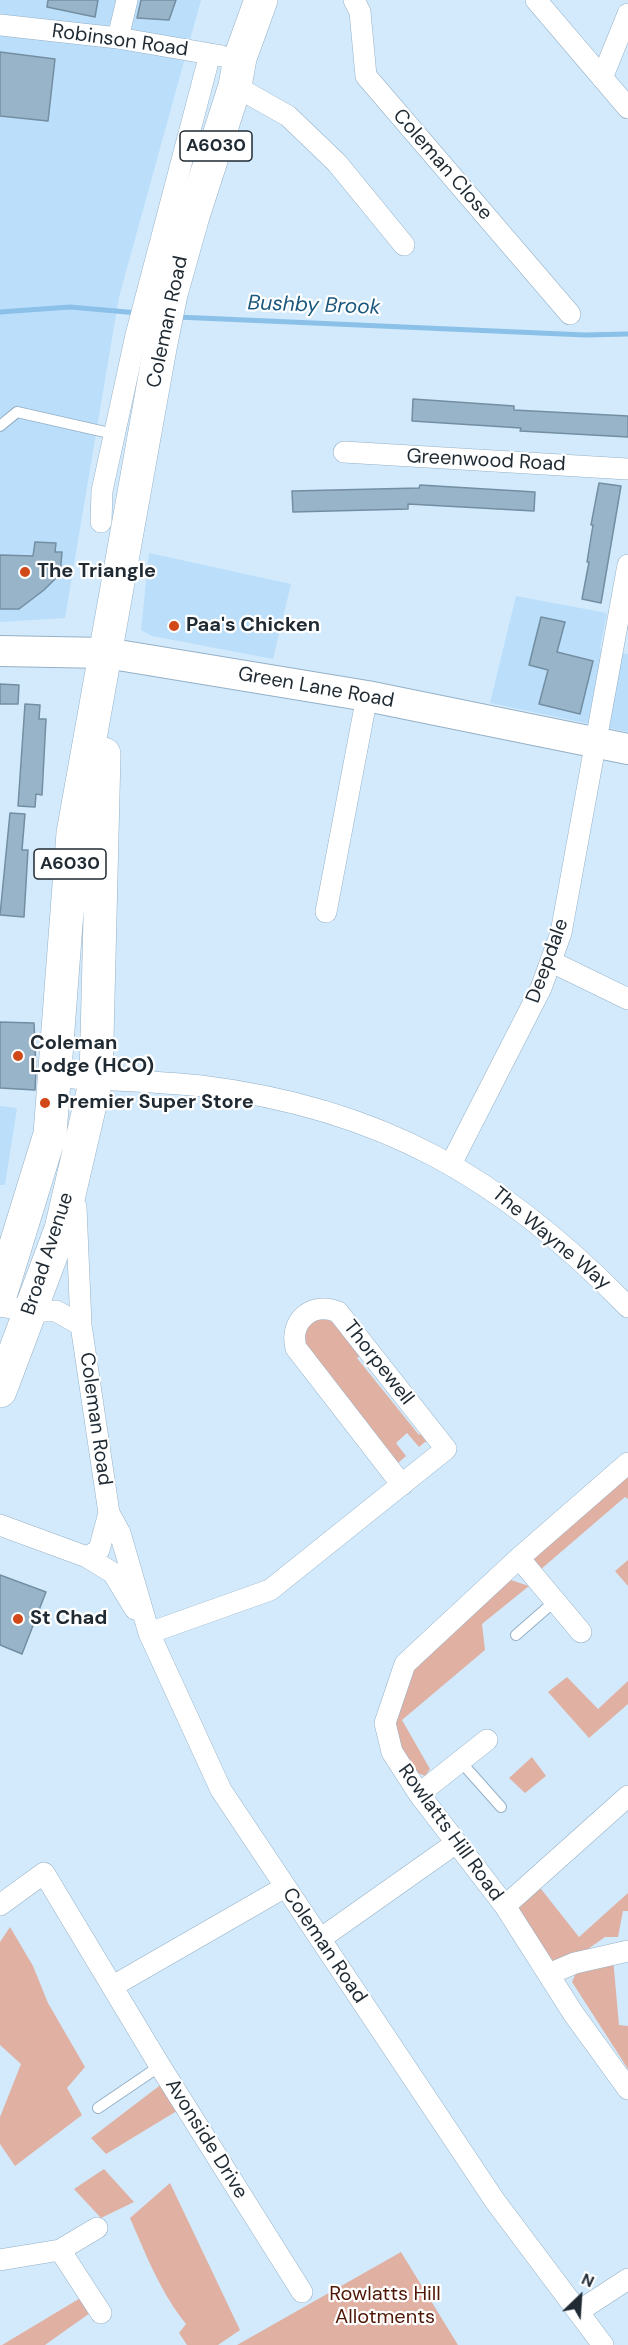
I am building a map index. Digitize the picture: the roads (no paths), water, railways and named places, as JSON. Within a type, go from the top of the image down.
[{"type":"highway","name":"Coleman Road","points":[[56,1077],[73,833],[106,653],[148,342],[160,290],[194,216],[228,66],[261,0]]},
{"type":"highway","name":"Coleman Road","points":[[96,1079],[106,653]]},
{"type":"highway","name":"Broad Avenue","points":[[0,1296],[50,1134],[56,1077]]},
{"type":"highway","name":"Broad Avenue","points":[[0,1391],[15,1308],[61,1229],[96,1079]]},
{"type":"street","points":[[118,38],[127,0]]},
{"type":"street","name":"Coleman Close","points":[[354,0],[360,12],[366,76],[570,314]]},
{"type":"street","points":[[537,0],[628,108]]},
{"type":"street","points":[[602,78],[628,14]]},
{"type":"street","name":"Robinson Road","points":[[0,25],[118,38],[228,66],[288,116],[337,163],[404,245]]},
{"type":"street","points":[[101,522],[102,491],[114,434],[148,342]]},
{"type":"street","name":"Greenwood Road","points":[[344,452],[628,469]]},
{"type":"street","name":"Deepdale","points":[[451,1164],[552,962],[568,903],[595,742],[621,644],[628,565]]},
{"type":"street","name":"Green Lane Road","points":[[0,651],[106,653],[367,696],[628,749]]},
{"type":"street","points":[[326,912],[367,696]]},
{"type":"street","points":[[552,962],[628,999]]},
{"type":"street","name":"The Wayne Way","points":[[56,1077],[200,1086],[284,1101],[339,1115],[384,1132],[451,1164],[501,1195],[539,1224],[628,1307]]},
{"type":"street","name":"Coleman Road","points":[[74,1174],[81,1325],[109,1513],[120,1533],[149,1633],[221,1790],[495,2201],[603,2345]]},
{"type":"street","name":"Coleman Road","points":[[15,1308],[56,1311],[81,1325]]},
{"type":"street","name":"Thorpewell","points":[[149,1633],[270,1590],[402,1485],[446,1449],[338,1312],[323,1308],[308,1312],[301,1317],[294,1332],[296,1348],[402,1485]]},
{"type":"street","name":"Rowlatts Hill Road","points":[[628,1463],[519,1558],[405,1664],[385,1723],[392,1752],[419,1794],[505,1906],[573,2013],[628,2089]]},
{"type":"street","name":"Coleman Road","points":[[87,1557],[99,1550],[109,1513]]},
{"type":"street","points":[[0,1525],[87,1557],[113,1573],[149,1633]]},
{"type":"street","points":[[519,1558],[581,1632]]},
{"type":"street","points":[[419,1794],[487,1740]]},
{"type":"street","points":[[505,1906],[628,1796]]},
{"type":"street","points":[[320,1939],[456,1844]]},
{"type":"street","name":"Avonside Drive","points":[[0,1905],[44,1873],[160,2066],[302,2292]]},
{"type":"street","points":[[113,1986],[285,1887]]},
{"type":"street","points":[[549,1974],[575,1963],[628,1952]]},
{"type":"street","points":[[0,2260],[60,2250],[97,2228]]},
{"type":"street","points":[[60,2250],[101,2313]]},
{"type":"street","points":[[579,2311],[628,2279]]},
{"type":"lane","points":[[0,426],[17,412],[114,434]]},
{"type":"lane","points":[[516,1635],[555,1601]]},
{"type":"lane","points":[[460,1762],[501,1807]]},
{"type":"lane","points":[[98,2108],[160,2066]]},
{"type":"waterway","name":"Bushby Brook","points":[[0,312],[70,307],[138,313]]},
{"type":"waterway","name":"Bushby Brook","points":[[177,317],[585,335],[628,334]]},
{"type":"place","name":"The Triangle","points":[[25,572]]},
{"type":"place","name":"Paa's Chicken","points":[[174,626]]},
{"type":"place","name":"Coleman Lodge (HCO)","points":[[18,1056]]},
{"type":"place","name":"Premier Super Store","points":[[45,1103]]},
{"type":"place","name":"St Chad","points":[[18,1619]]},
{"type":"park label","name":"Rowlatts Hill Allotments","points":[[385,2306]]}]
